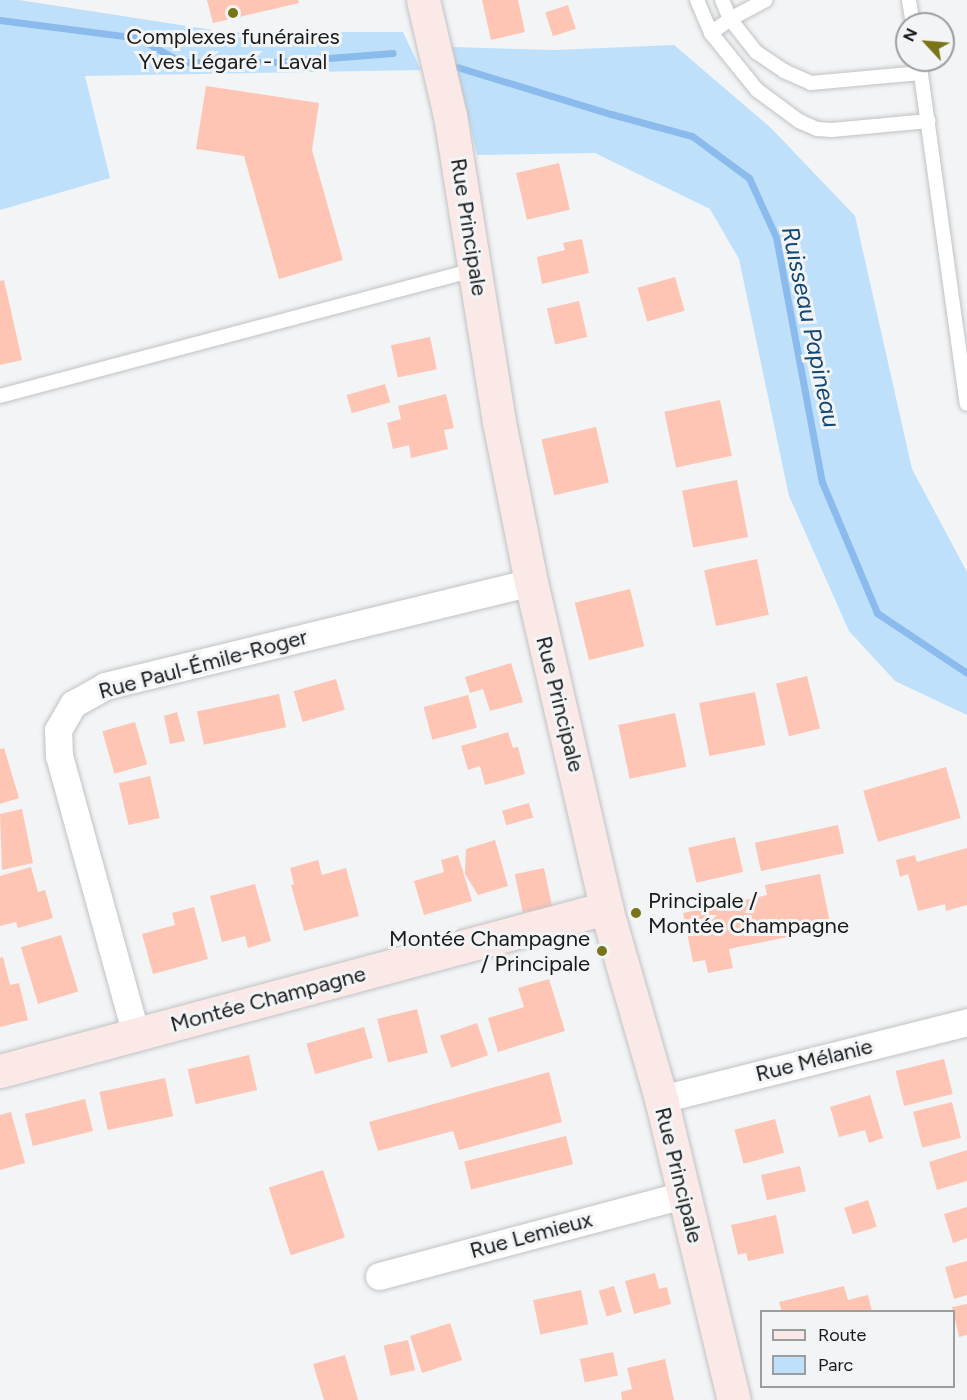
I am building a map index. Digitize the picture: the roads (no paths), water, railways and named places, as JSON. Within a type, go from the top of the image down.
[{"type":"street","name":"Rue Principale","points":[[423,0],[450,116],[499,422],[531,582],[606,908],[661,1098],[734,1400]]},
{"type":"street","name":"Rue Paul-Émile-Roger","points":[[136,1035],[59,756],[57,730],[73,704],[105,686],[531,582]]},
{"type":"street","name":"Montée Champagne","points":[[0,1071],[606,908]]},
{"type":"street","name":"Rue Mélanie","points":[[661,1098],[967,1022]]},
{"type":"street","name":"Rue Lemieux","points":[[379,1276],[684,1195]]},
{"type":"lane","points":[[697,0],[711,33],[757,90],[799,121],[817,129],[832,130],[929,121]]},
{"type":"lane","points":[[722,0],[730,19],[756,52],[784,71],[811,83],[895,71]]},
{"type":"lane","points":[[711,33],[730,19],[765,0]]},
{"type":"lane","points":[[921,72],[967,404]]},
{"type":"lane","points":[[0,396],[476,269]]},
{"type":"waterway","name":"Ruisseau Papineau","points":[[0,20],[138,38],[181,62],[278,62],[393,53]]},
{"type":"waterway","name":"Ruisseau Papineau","points":[[457,67],[692,136],[749,178],[776,237],[822,482],[877,613],[967,673]]},
{"type":"place","name":"Complexes funéraires Yves Légaré - Laval","points":[[233,13]]},
{"type":"place","name":"Principale / Montée Champagne","points":[[636,913]]},
{"type":"place","name":"Montée Champagne / Principale","points":[[602,951]]}]
